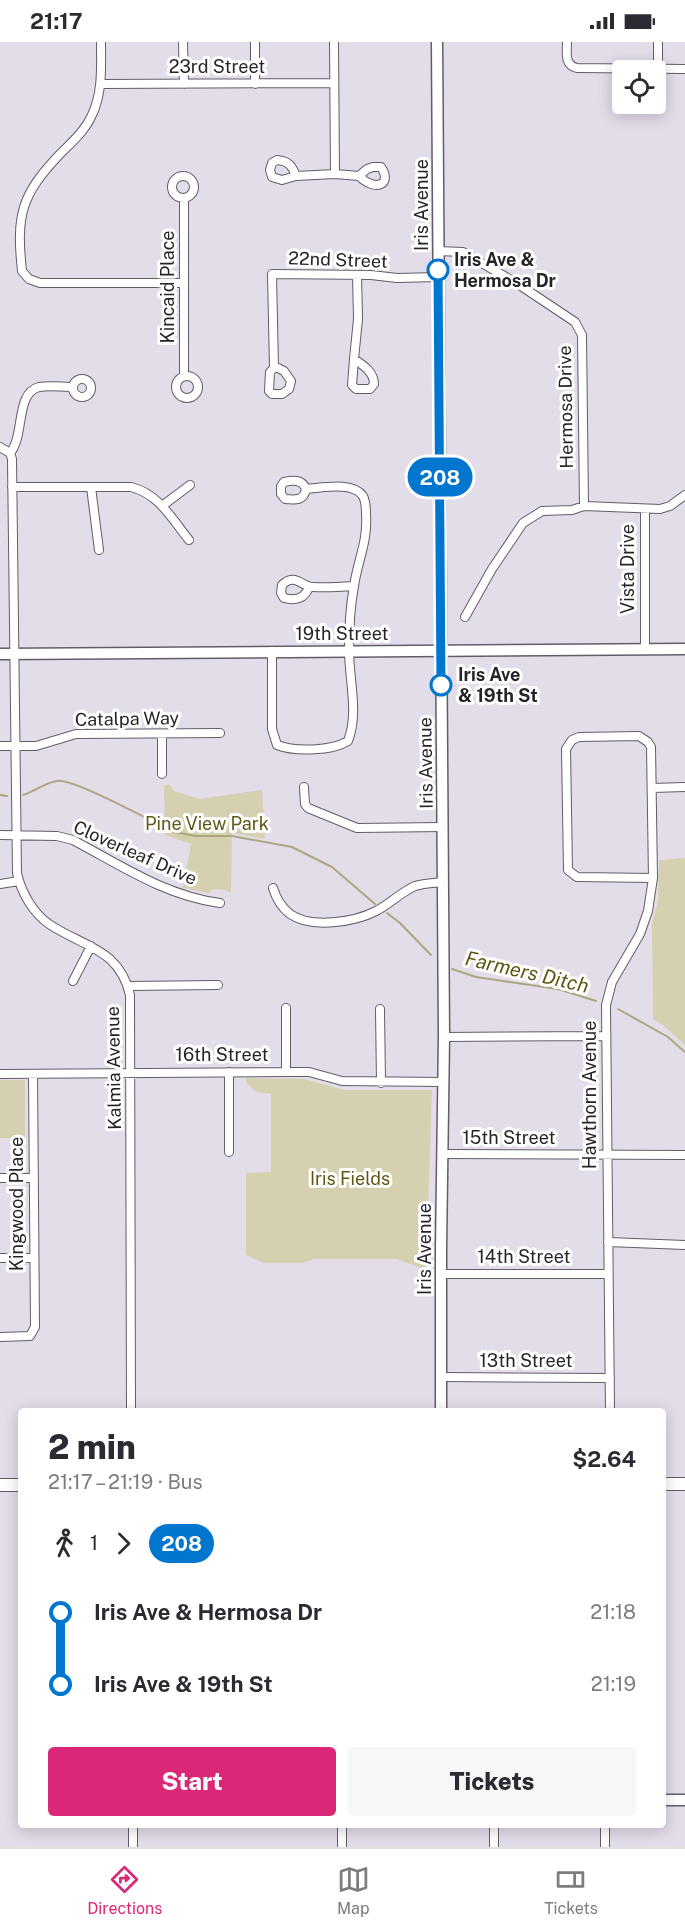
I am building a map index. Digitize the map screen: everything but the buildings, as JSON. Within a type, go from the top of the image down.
[{"type":"main road","name":"Iris Avenue","points":[[437,42],[444,1036],[441,1408]]},
{"type":"main road","name":"19th Street","points":[[0,654],[685,649]]},
{"type":"main road","points":[[666,1484],[685,1484]]},
{"type":"main road","points":[[0,1485],[18,1485]]},
{"type":"main road","points":[[666,1800],[685,1800]]},
{"type":"street","points":[[101,42],[101,84],[98,101],[86,127],[39,177],[26,200],[21,224],[22,271],[29,279],[40,283],[184,283]]},
{"type":"street","points":[[183,42],[184,84]]},
{"type":"street","points":[[255,42],[255,84]]},
{"type":"street","points":[[334,42],[335,174]]},
{"type":"street","points":[[567,42],[567,61],[571,66],[576,68],[612,68]]},
{"type":"street","points":[[658,42],[658,60]]},
{"type":"street","points":[[666,68],[685,69]]},
{"type":"street","name":"23rd Street","points":[[101,84],[334,83]]},
{"type":"street","points":[[296,176],[335,174],[359,176]]},
{"type":"street","name":"Kincaid Place","points":[[184,198],[184,376]]},
{"type":"street","name":"Hermosa Drive","points":[[438,251],[463,252],[518,284],[569,318],[579,328],[582,335],[584,506]]},
{"type":"street","name":"22nd Street","points":[[274,368],[272,274],[438,277]]},
{"type":"street","points":[[354,359],[358,319],[357,274]]},
{"type":"street","points":[[0,447],[10,453],[17,441],[27,395],[41,387],[72,387]]},
{"type":"street","name":"Kalmia Avenue","points":[[10,453],[12,459],[16,836],[19,881],[32,907],[40,916],[50,924],[107,955],[116,963],[130,995],[131,1408]]},
{"type":"street","points":[[162,506],[190,485]]},
{"type":"street","points":[[12,487],[131,487],[141,489],[153,496],[189,540]]},
{"type":"street","points":[[91,487],[99,550]]},
{"type":"street","points":[[272,651],[272,729],[277,745],[291,748],[329,748],[339,747],[348,741],[352,724],[349,651],[354,586],[367,529],[365,502],[363,496],[352,488],[306,489]]},
{"type":"street","points":[[645,510],[670,506],[685,495]]},
{"type":"street","name":"Vista Drive","points":[[465,617],[492,569],[523,522],[542,511],[572,510],[584,506],[645,510],[645,649]]},
{"type":"street","points":[[309,587],[354,586]]},
{"type":"street","name":"Catalpa Way","points":[[0,746],[46,744],[75,734],[220,733]]},
{"type":"street","points":[[162,735],[162,774]]},
{"type":"street","name":"Hawthorn Avenue","points":[[610,1408],[606,1036],[608,993],[640,934],[648,911],[652,878],[651,747],[644,738],[639,736],[579,737],[566,749],[568,870],[577,877],[652,878]]},
{"type":"street","points":[[304,787],[305,804],[308,808],[350,827],[443,827]]},
{"type":"street","points":[[652,788],[685,788]]},
{"type":"street","name":"Cloverleaf Drive","points":[[0,835],[57,836],[73,840],[167,890],[220,903]]},
{"type":"street","points":[[0,884],[19,881]]},
{"type":"street","points":[[273,888],[279,904],[296,918],[313,922],[336,922],[357,919],[376,911],[408,889],[418,885],[443,882]]},
{"type":"street","points":[[74,981],[91,946]]},
{"type":"street","points":[[128,986],[218,985]]},
{"type":"street","points":[[286,1008],[286,1071]]},
{"type":"street","points":[[380,1009],[381,1083]]},
{"type":"street","points":[[444,1036],[606,1036]]},
{"type":"street","name":"16th Street","points":[[0,1074],[286,1071],[309,1072],[342,1082],[443,1082]]},
{"type":"street","points":[[229,1072],[229,1152]]},
{"type":"street","name":"Kingwood Place","points":[[0,1337],[26,1337],[34,1333],[35,1327],[33,1074]]},
{"type":"street","name":"15th Street","points":[[442,1154],[685,1155]]},
{"type":"street","points":[[0,1178],[33,1178]]},
{"type":"street","points":[[608,1242],[685,1245]]},
{"type":"street","points":[[0,1258],[33,1258]]},
{"type":"street","name":"14th Street","points":[[441,1274],[608,1274]]},
{"type":"street","name":"13th Street","points":[[441,1377],[610,1378]]},
{"type":"street","points":[[133,1828],[133,1847]]},
{"type":"street","points":[[342,1828],[342,1847]]},
{"type":"street","points":[[494,1828],[494,1847]]},
{"type":"street","points":[[605,1828],[605,1847]]},
{"type":"green space","name":"Pine View Park","points":[[169,784],[174,791],[199,799],[262,790],[265,839],[232,833],[231,893],[213,889],[209,893],[183,888],[191,844],[165,835],[164,786]]},
{"type":"green space","points":[[685,858],[685,1045],[653,1019],[652,923],[658,901],[659,860]]},
{"type":"green space","name":"Iris Fields","points":[[246,1078],[305,1079],[344,1090],[432,1090],[426,1270],[397,1259],[314,1259],[302,1263],[264,1263],[246,1255],[246,1173],[271,1172],[271,1094],[256,1092],[246,1082]]},
{"type":"green space","points":[[0,1080],[25,1080],[25,1138],[0,1138]]},
{"type":"waterway","name":"Farmers Ditch","points":[[23,795],[53,782],[66,782],[95,793],[173,832],[196,836],[232,836],[292,847],[332,867],[375,904]]},
{"type":"waterway","name":"Farmers Ditch","points":[[0,795],[7,796]]},
{"type":"waterway","name":"Farmers Ditch","points":[[387,913],[431,955]]},
{"type":"waterway","name":"Farmers Ditch","points":[[452,969],[476,977],[558,989],[596,1001]]},
{"type":"waterway","name":"Farmers Ditch","points":[[618,1009],[668,1037],[685,1052]]},
{"type":"bus line","name":"208","points":[[438,270],[441,685]]},
{"type":"place","name":"Iris Ave & Hermosa Dr","points":[[438,270]]},
{"type":"place","name":"Iris Ave & 19th St","points":[[441,685]]}]
